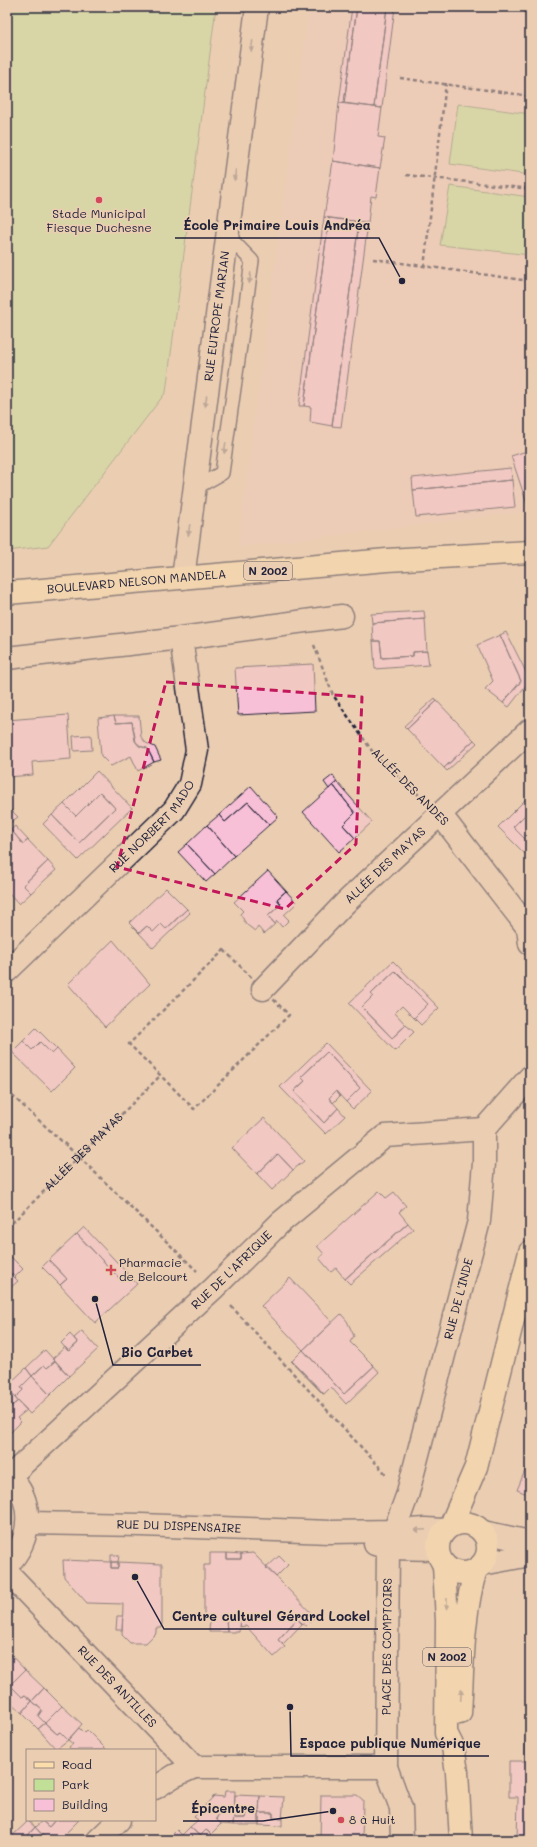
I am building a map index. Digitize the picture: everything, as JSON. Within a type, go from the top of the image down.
[{"type":"main road","name":"BOULEVARD NELSON MANDELA","points":[[7,593],[387,560],[530,552]]},
{"type":"main road","name":"N 2002","points":[[461,1840],[457,1772],[453,1747],[446,1733],[447,1621],[444,1542],[476,1467],[530,1252]]},
{"type":"main road","name":"N 2002","points":[[476,1467],[479,1529]]},
{"type":"main road","points":[[459,1522],[468,1523],[479,1529],[488,1548],[487,1556],[479,1566],[468,1572],[451,1570],[444,1542],[459,1522]]},
{"type":"main road","name":"N 2002","points":[[453,1747],[459,1733],[465,1621],[468,1595],[479,1566]]},
{"type":"street","name":"RUE EUTROPE MARIAN","points":[[183,578],[257,7]]},
{"type":"street","points":[[7,658],[181,638],[342,616]]},
{"type":"street","name":"RUE NORBERT MADO","points":[[7,972],[174,810],[190,784],[197,750],[181,638]]},
{"type":"street","name":"ALLÉE DES MAYAS","points":[[263,989],[345,903],[530,730]]},
{"type":"street","name":"ALLÉE DES ANDES","points":[[440,814],[528,928],[530,944]]},
{"type":"street","points":[[484,1130],[530,1076]]},
{"type":"street","name":"RUE DE L'AFRIQUE","points":[[8,1476],[214,1288],[280,1223],[385,1136],[484,1130]]},
{"type":"street","name":"RUE DE L'INDE","points":[[392,1539],[409,1489],[479,1221],[484,1163],[484,1130]]},
{"type":"street","points":[[7,1565],[21,1548],[28,1524],[24,1498],[8,1476]]},
{"type":"street","name":"RUE DU DISPENSAIRE","points":[[28,1524],[141,1524],[330,1532],[392,1539],[444,1542]]},
{"type":"street","points":[[479,1529],[530,1542]]},
{"type":"street","name":"PLACE DES COMPTOIRS","points":[[392,1539],[386,1767],[401,1808],[402,1840]]},
{"type":"street","points":[[479,1566],[530,1555]]},
{"type":"street","name":"RUE DES ANTILLES","points":[[7,1572],[194,1767]]},
{"type":"street","points":[[156,1787],[174,1776],[194,1767],[386,1767]]},
{"type":"street","points":[[98,1840],[117,1821]]},
{"type":"path","points":[[400,78],[530,96]]},
{"type":"path","points":[[424,267],[446,84]]},
{"type":"path","points":[[406,174],[530,189]]},
{"type":"path","points":[[374,259],[530,281]]},
{"type":"path","name":"ALLÉE DES ANDES","points":[[305,620],[333,695],[377,758],[440,814]]},
{"type":"path","points":[[224,950],[289,1015],[194,1109],[161,1076],[129,1044],[224,950]]},
{"type":"path","name":"ALLÉE DES MAYAS","points":[[7,1228],[161,1076]]},
{"type":"highlighted area","points":[[166,682],[362,697],[356,844],[285,909],[117,867]]},
{"type":"shaded area","points":[[309,7],[530,7],[530,511],[238,547]]},
{"type":"green space","name":"Stade Municipal Fiesque Duchesne","points":[[7,7],[216,7],[166,392],[48,546],[7,551]]},
{"type":"green space","points":[[458,104],[530,114],[530,175],[450,164]]},
{"type":"green space","points":[[450,186],[530,197],[530,255],[440,245]]},
{"type":"building","points":[[352,7],[357,7],[344,103],[339,103]]},
{"type":"building","points":[[357,7],[387,7],[374,107],[344,103]]},
{"type":"building","points":[[387,7],[395,7],[382,108],[374,107]]},
{"type":"building","points":[[339,103],[382,108],[378,137],[385,138],[380,168],[333,161]]},
{"type":"building","points":[[333,161],[380,168],[376,197],[371,196],[368,223],[324,217]]},
{"type":"building","points":[[324,217],[329,218],[304,406],[299,406]]},
{"type":"building","points":[[329,218],[359,222],[332,426],[310,422],[311,407],[304,406]]},
{"type":"building","points":[[359,222],[368,223],[341,427],[332,426]]},
{"type":"building","points":[[530,450],[530,503],[527,504],[511,456]]},
{"type":"building","points":[[511,468],[512,480],[413,490],[412,478]]},
{"type":"building","points":[[512,480],[515,507],[416,517],[413,490]]},
{"type":"building","points":[[424,611],[425,619],[372,623],[371,614]]},
{"type":"building","points":[[425,619],[427,651],[413,652],[413,656],[382,658],[380,641],[373,641],[372,623]]},
{"type":"building","points":[[506,632],[530,680],[509,707],[503,703],[521,681],[500,635]]},
{"type":"building","points":[[500,635],[521,681],[503,703],[485,689],[493,681],[477,645]]},
{"type":"building","points":[[373,641],[380,641],[382,658],[413,656],[413,652],[427,651],[429,665],[375,669]]},
{"type":"building","points":[[313,664],[315,711],[238,715],[235,668]]},
{"type":"building","points":[[435,698],[437,701],[407,729],[404,726]]},
{"type":"building","points":[[437,701],[474,740],[444,768],[407,729]]},
{"type":"building","points":[[68,715],[71,759],[32,762],[33,775],[7,777],[7,720]]},
{"type":"building","points":[[114,716],[139,716],[141,737],[146,743],[155,747],[161,760],[154,762],[147,748],[142,747],[136,742],[132,722],[116,723]]},
{"type":"building","points":[[114,716],[116,723],[132,722],[135,741],[139,746],[147,748],[154,762],[138,771],[131,756],[111,766],[101,756],[98,718]]},
{"type":"building","points":[[91,735],[92,750],[74,751],[73,736]]},
{"type":"building","points":[[474,740],[477,743],[447,771],[444,768]]},
{"type":"building","points":[[97,771],[132,808],[78,860],[43,824],[52,815],[79,843],[115,808],[100,792],[76,816],[64,804]]},
{"type":"building","points":[[333,775],[337,782],[329,789],[324,782]]},
{"type":"building","points":[[337,782],[372,822],[355,838],[343,825],[355,813],[333,785]]},
{"type":"building","points":[[333,785],[355,813],[343,825],[355,838],[339,852],[303,812]]},
{"type":"building","points":[[251,786],[278,817],[269,825],[248,802],[225,822],[219,815]]},
{"type":"building","points":[[100,792],[115,808],[79,843],[52,815],[64,804],[76,816]]},
{"type":"building","points":[[527,798],[530,801],[530,810],[513,827],[530,844],[530,859],[498,827]]},
{"type":"building","points":[[248,802],[269,825],[234,856],[207,825],[219,815],[225,822]]},
{"type":"building","points":[[7,806],[18,817],[7,825]]},
{"type":"building","points":[[530,810],[530,844],[513,827]]},
{"type":"building","points":[[207,825],[234,856],[215,874],[187,844]]},
{"type":"building","points":[[15,826],[28,840],[23,844],[11,830]]},
{"type":"building","points":[[11,830],[23,844],[28,840],[48,861],[23,885],[31,893],[19,904],[7,891],[7,833]]},
{"type":"building","points":[[187,844],[215,874],[206,882],[178,852]]},
{"type":"building","points":[[48,861],[56,870],[31,893],[23,885]]},
{"type":"building","points":[[268,871],[286,891],[277,899],[281,904],[268,916],[275,924],[264,934],[258,927],[255,931],[247,925],[240,914],[243,911],[234,902]]},
{"type":"building","points":[[166,888],[187,909],[166,929],[161,924],[153,932],[147,926],[139,933],[129,923]]},
{"type":"building","points":[[286,891],[297,903],[284,915],[289,920],[282,927],[277,921],[275,924],[268,916],[281,904],[277,899]]},
{"type":"building","points":[[187,909],[190,913],[153,948],[139,933],[147,926],[153,932],[161,924],[166,929]]},
{"type":"building","points":[[113,940],[150,984],[105,1027],[68,984]]},
{"type":"building","points":[[393,961],[439,1008],[421,1025],[414,1018],[428,1004],[395,971],[371,994],[373,996],[362,1007],[392,1038],[406,1025],[414,1032],[395,1051],[349,1003]]},
{"type":"building","points":[[395,971],[428,1004],[414,1018],[402,1006],[395,1013],[406,1025],[392,1038],[362,1007],[373,996],[371,994]]},
{"type":"building","points":[[36,1028],[57,1049],[52,1054],[40,1042],[32,1050],[23,1041]]},
{"type":"building","points":[[23,1041],[32,1050],[40,1042],[52,1054],[57,1049],[75,1068],[52,1091],[12,1052]]},
{"type":"building","points":[[326,1043],[372,1091],[353,1109],[346,1102],[360,1088],[327,1052],[301,1077],[305,1081],[294,1091],[324,1123],[338,1108],[345,1116],[326,1134],[280,1087]]},
{"type":"building","points":[[327,1052],[360,1088],[346,1102],[336,1091],[329,1098],[338,1108],[324,1123],[294,1091],[305,1081],[301,1077]]},
{"type":"building","points":[[336,1091],[340,1096],[333,1103],[329,1098]]},
{"type":"building","points":[[264,1118],[304,1161],[293,1170],[278,1154],[257,1174],[232,1148]]},
{"type":"building","points":[[278,1154],[293,1170],[272,1190],[257,1174]]},
{"type":"building","points":[[379,1191],[386,1198],[394,1192],[406,1206],[399,1212],[408,1223],[345,1279],[336,1268],[331,1272],[319,1258],[324,1254],[317,1246]]},
{"type":"building","points":[[408,1223],[413,1229],[350,1284],[345,1279]]},
{"type":"building","points":[[84,1227],[128,1274],[122,1281],[77,1234]]},
{"type":"building","points":[[77,1234],[122,1281],[128,1274],[137,1284],[95,1323],[60,1285],[67,1279],[49,1260]]},
{"type":"building","points":[[7,1253],[23,1269],[15,1277],[9,1272],[7,1274]]},
{"type":"building","points":[[49,1260],[67,1279],[60,1285],[42,1267]]},
{"type":"building","points":[[9,1272],[18,1281],[9,1289],[7,1286],[7,1274]]},
{"type":"building","points":[[290,1278],[332,1322],[303,1350],[261,1306]]},
{"type":"building","points":[[341,1314],[347,1321],[354,1336],[350,1342],[374,1366],[344,1394],[303,1350]]},
{"type":"building","points":[[82,1331],[98,1349],[69,1376],[53,1358],[65,1347],[69,1351],[78,1343],[74,1338]]},
{"type":"building","points":[[70,1334],[78,1343],[68,1351],[61,1343]]},
{"type":"building","points":[[45,1350],[55,1361],[47,1368],[44,1365],[32,1376],[26,1368]]},
{"type":"building","points":[[303,1350],[344,1394],[374,1366],[379,1372],[346,1404],[331,1387],[324,1394],[292,1361]]},
{"type":"building","points":[[55,1361],[69,1376],[50,1395],[32,1376],[44,1365],[47,1368]]},
{"type":"building","points":[[292,1361],[324,1394],[323,1394]]},
{"type":"building","points":[[26,1368],[32,1376],[21,1387],[23,1390],[15,1398],[7,1389],[7,1386]]},
{"type":"building","points":[[32,1376],[50,1395],[30,1414],[15,1398],[23,1390],[21,1387]]},
{"type":"building","points":[[13,1395],[18,1401],[9,1408],[7,1406],[7,1401]]},
{"type":"building","points":[[18,1401],[27,1410],[17,1418],[21,1422],[7,1436],[7,1406],[9,1408]]},
{"type":"building","points":[[526,1468],[530,1469],[530,1495],[517,1490]]},
{"type":"building","points":[[210,1553],[227,1553],[227,1559],[241,1559],[241,1554],[253,1553],[315,1617],[306,1626],[297,1619],[278,1640],[285,1647],[274,1657],[246,1626],[239,1627],[240,1618],[226,1618],[227,1632],[209,1632],[210,1618],[204,1619],[204,1565],[210,1565]]},
{"type":"building","points":[[227,1553],[241,1554],[241,1559],[227,1559]]},
{"type":"building","points":[[111,1555],[119,1555],[118,1562],[111,1562]]},
{"type":"building","points":[[279,1556],[288,1565],[276,1577],[266,1568]]},
{"type":"building","points":[[63,1560],[111,1562],[111,1568],[118,1568],[118,1562],[162,1564],[162,1628],[156,1628],[156,1633],[146,1643],[130,1643],[122,1635],[123,1604],[87,1603],[64,1577]]},
{"type":"building","points":[[111,1562],[118,1562],[118,1568],[111,1568]]},
{"type":"building","points":[[117,1616],[123,1616],[122,1630],[116,1630]]},
{"type":"building","points":[[226,1618],[240,1618],[239,1632],[227,1632]]},
{"type":"building","points":[[297,1619],[302,1624],[283,1644],[278,1640]]},
{"type":"building","points":[[7,1651],[25,1670],[10,1685],[7,1683],[9,1675],[7,1673]]},
{"type":"building","points":[[25,1670],[44,1688],[32,1701],[25,1695],[22,1697],[10,1685]]},
{"type":"building","points":[[10,1685],[22,1697],[25,1695],[32,1701],[22,1713],[7,1699],[7,1688]]},
{"type":"building","points":[[44,1688],[62,1706],[45,1723],[38,1716],[42,1710],[32,1701]]},
{"type":"building","points":[[32,1701],[42,1710],[38,1716],[45,1723],[38,1729],[22,1713]]},
{"type":"building","points":[[62,1706],[82,1724],[68,1740],[60,1732],[57,1734],[45,1723]]},
{"type":"building","points":[[526,1710],[530,1710],[530,1760],[525,1760]]},
{"type":"building","points":[[45,1723],[57,1734],[60,1732],[68,1740],[56,1749],[38,1729]]},
{"type":"building","points":[[79,1728],[84,1733],[87,1730],[106,1749],[70,1749],[69,1747],[73,1744],[68,1740]]},
{"type":"building","points":[[509,1761],[530,1761],[530,1840],[517,1840],[518,1797],[509,1797]]},
{"type":"building","points":[[225,1791],[235,1791],[234,1814],[220,1812],[216,1819],[221,1824],[211,1834],[206,1830],[200,1836],[190,1827],[198,1820],[194,1817],[214,1796],[224,1797]]},
{"type":"building","points":[[235,1795],[260,1796],[259,1813],[246,1812],[245,1818],[234,1818]]},
{"type":"building","name":"8 à Huit","points":[[321,1795],[357,1795],[363,1800],[362,1840],[320,1840]]},
{"type":"building","points":[[260,1796],[284,1797],[282,1819],[273,1818],[273,1813],[259,1813]]},
{"type":"building","points":[[220,1812],[234,1814],[233,1825],[221,1824],[216,1819]]},
{"type":"building","points":[[246,1812],[259,1813],[259,1825],[233,1825],[234,1818],[245,1818]]},
{"type":"building","points":[[259,1813],[273,1813],[273,1818],[282,1819],[282,1826],[259,1825]]},
{"type":"building","points":[[28,1821],[35,1827],[25,1839],[26,1840],[8,1840]]},
{"type":"building","points":[[42,1821],[54,1821],[49,1827]]},
{"type":"building","points":[[42,1821],[49,1827],[54,1821],[78,1821],[59,1840],[47,1840],[35,1827]]},
{"type":"building","points":[[35,1827],[47,1840],[25,1839]]},
{"type":"building","points":[[190,1827],[200,1836],[196,1840],[167,1840],[177,1830],[182,1835]]},
{"type":"building","points":[[206,1830],[211,1834],[204,1840],[200,1836]]},
{"type":"place","name":"Stade Municipal Fiesque Duchesne","points":[[99,200]]},
{"type":"place","name":"École Primaire Louis Andréa","points":[[402,281]]},
{"type":"place","name":"Pharmacie de Belcourt","points":[[111,1270]]},
{"type":"place","name":"Bio Carbet","points":[[95,1299]]},
{"type":"place","name":"Centre culturel Gérard Lockel","points":[[135,1577]]},
{"type":"place","name":"Espace publique Numérique","points":[[290,1707]]},
{"type":"place","name":"Épicentre","points":[[333,1811]]},
{"type":"place","name":"8 à Huit","points":[[341,1820]]}]
